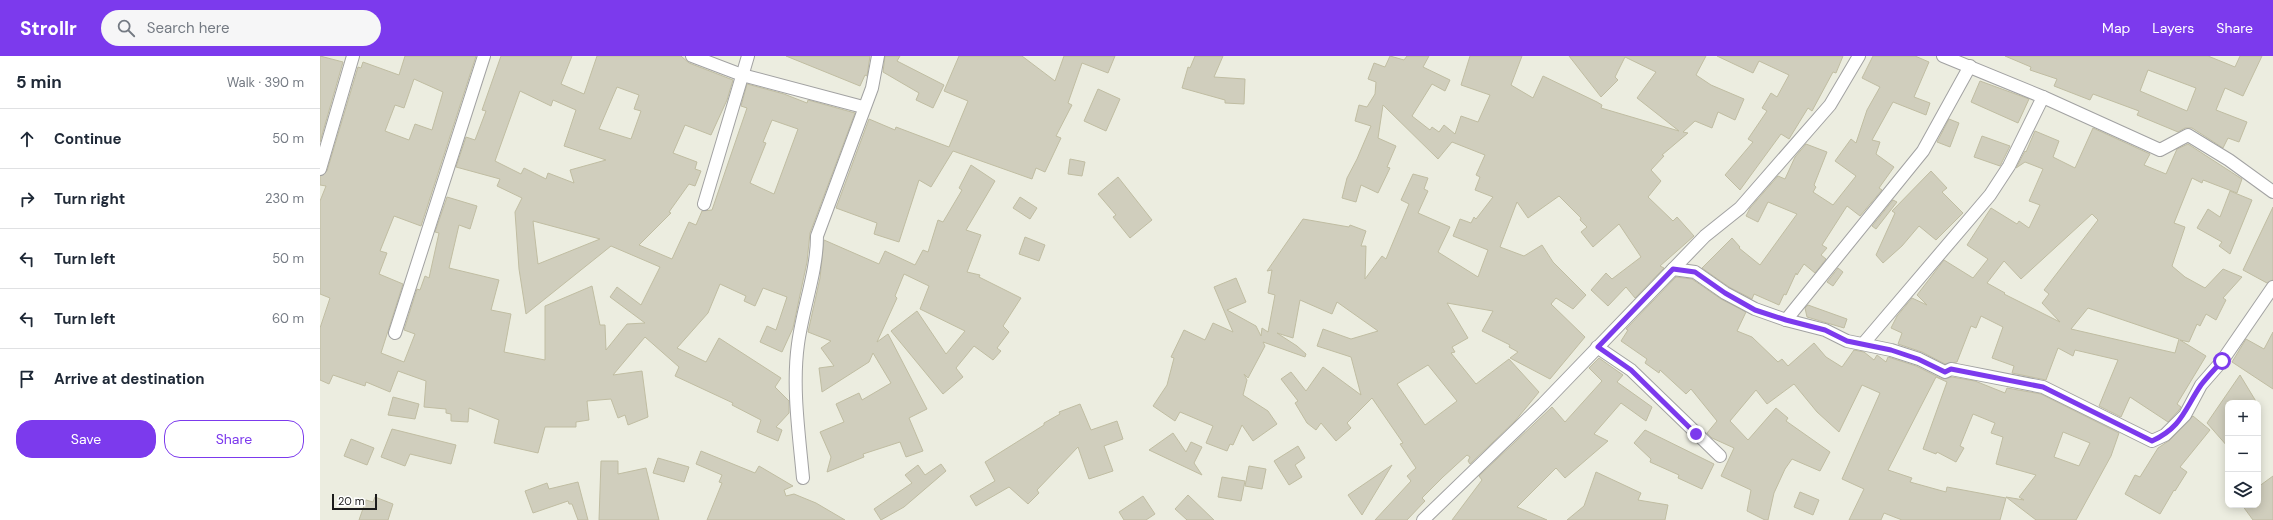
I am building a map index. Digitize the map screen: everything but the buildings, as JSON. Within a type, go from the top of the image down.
[{"type":"street","points":[[320,169],[353,56]]},
{"type":"street","points":[[395,333],[484,56]]},
{"type":"street","points":[[692,56],[742,75],[864,107]]},
{"type":"street","points":[[704,204],[748,56]]},
{"type":"street","points":[[803,478],[796,401],[798,344],[817,253],[817,236],[872,88],[878,56]]},
{"type":"street","points":[[1423,520],[1543,404],[1705,236],[1740,208],[1830,105],[1859,56]]},
{"type":"street","points":[[1943,56],[2043,97],[2160,150],[2188,135],[2229,160],[2273,192]]},
{"type":"street","points":[[1786,320],[1923,151],[1970,66]]},
{"type":"street","points":[[1863,344],[1990,195],[2009,166],[2043,97]]},
{"type":"street","points":[[1673,269],[1695,272],[1725,293],[1755,310],[1825,330],[1847,341],[1918,359],[1945,372],[1951,369],[2043,387],[2152,441],[2165,435],[2185,415],[2201,385],[2222,361],[2273,287]]},
{"type":"street","points":[[1598,347],[1631,370],[1720,456]]},
{"type":"route","points":[[1696,434],[1631,370],[1598,347],[1673,269],[1695,272],[1725,293],[1755,310],[1825,330],[1847,341],[1891,350],[1918,359],[1945,372],[1951,369],[2043,387],[2152,441],[2165,435],[2185,415],[2201,385],[2222,361]]}]
